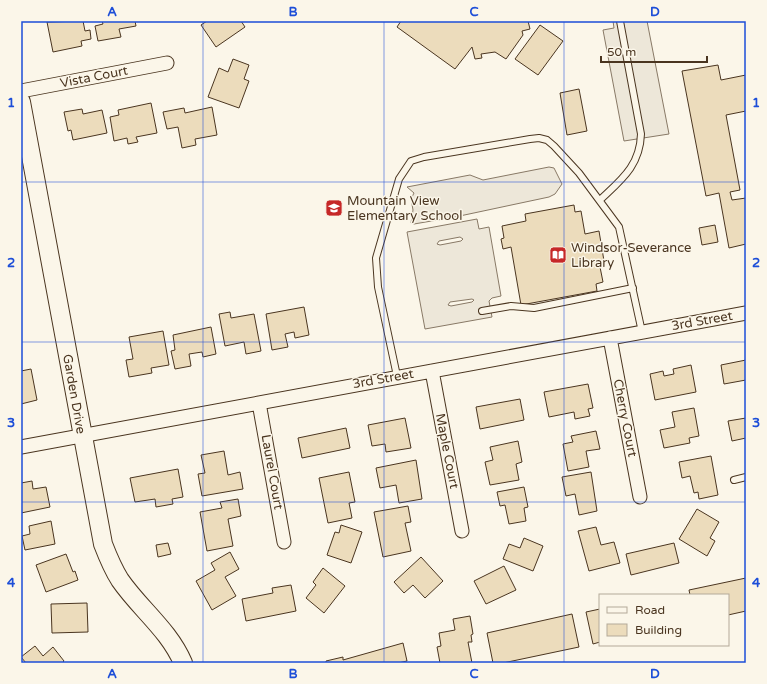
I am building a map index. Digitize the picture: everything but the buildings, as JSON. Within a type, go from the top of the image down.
[{"type":"street","name":"Vista Court","points":[[21,91],[167,62]]},
{"type":"street","name":"Garden Drive","points":[[21,102],[103,544],[121,581],[164,630],[178,651],[183,663]]},
{"type":"street","name":"3rd Street","points":[[21,447],[397,376],[432,371],[746,313]]},
{"type":"street","name":"Cherry Court","points":[[610,338],[640,498]]},
{"type":"street","name":"Maple Court","points":[[432,371],[462,531]]},
{"type":"street","name":"Laurel Court","points":[[259,403],[284,542]]},
{"type":"lane","points":[[600,200],[627,174],[635,161],[640,147],[641,134],[620,21]]},
{"type":"lane","points":[[397,376],[378,287],[376,258],[399,179],[411,161],[424,158],[539,138],[547,140],[579,173],[619,227],[642,332]]},
{"type":"lane","points":[[482,311],[511,306],[534,308],[633,288]]},
{"type":"lane","points":[[734,480],[746,477]]},
{"type":"shaded area","points":[[613,21],[647,21],[669,134],[624,141],[603,30],[614,28]]},
{"type":"shaded area","points":[[549,167],[554,168],[562,184],[555,194],[549,197],[455,217],[414,224],[411,223],[413,210],[411,199],[414,193],[407,187],[470,175],[483,180]]},
{"type":"shaded area","points":[[477,219],[479,229],[489,227],[501,296],[492,298],[489,301],[492,317],[425,329],[407,232]],"holes":[[[460,237],[463,239],[461,241],[440,245],[437,244],[439,241]],[[474,300],[472,302],[451,306],[448,305],[450,302]]]},
{"type":"place","name":"Mountain View Elementary School","points":[[334,208]]},
{"type":"place","name":"Windsor-Severance Library","points":[[558,255]]}]
